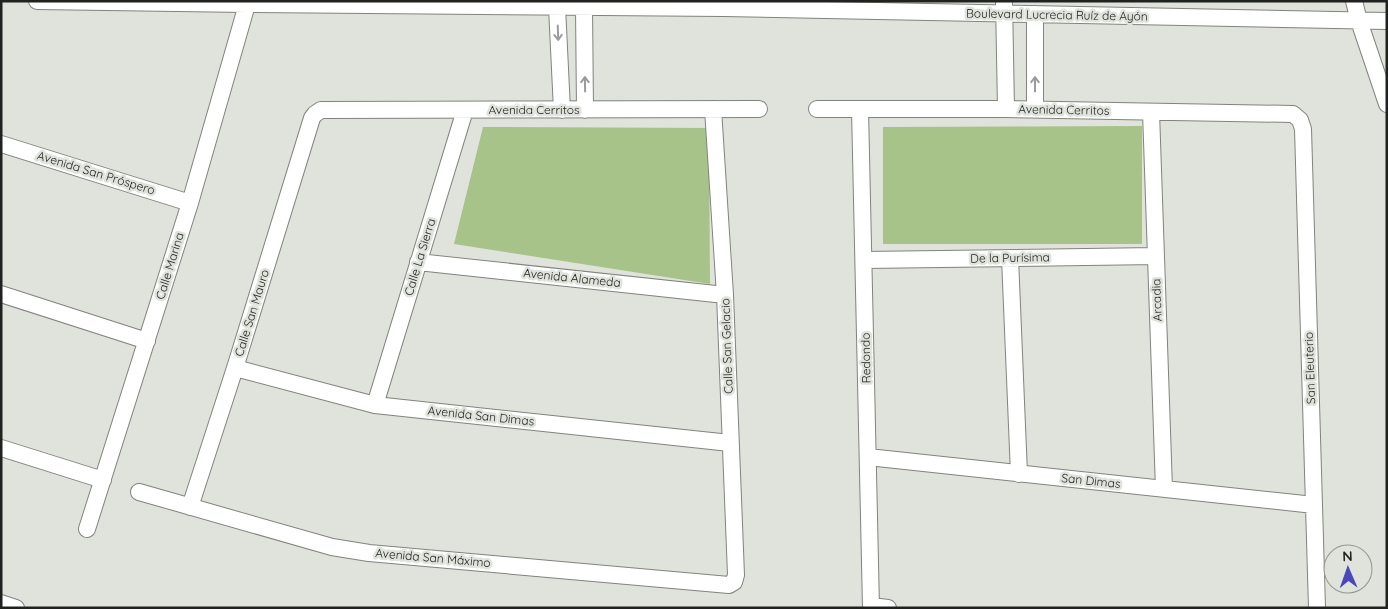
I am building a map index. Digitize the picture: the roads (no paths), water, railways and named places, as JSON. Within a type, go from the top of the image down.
[{"type":"street","name":"Boulevard Lucrecia Ruíz de Ayón","points":[[37,1],[1004,7],[1035,14],[1157,9],[1387,21]]},
{"type":"street","points":[[1354,1],[1387,104]]},
{"type":"street","name":"Calle Marina","points":[[87,529],[190,203],[248,3]]},
{"type":"street","points":[[558,4],[562,110]]},
{"type":"street","points":[[583,4],[586,110]]},
{"type":"street","points":[[1004,7],[1006,109]]},
{"type":"street","points":[[1035,14],[1035,109]]},
{"type":"street","name":"Calle San Gelacio","points":[[713,109],[725,295],[736,575],[734,582]]},
{"type":"street","name":"Avenida Cerritos","points":[[312,118],[321,110],[759,109]]},
{"type":"street","name":"Avenida Cerritos","points":[[817,109],[1035,109],[1293,114],[1300,120],[1303,129]]},
{"type":"street","name":"Redondo","points":[[860,109],[871,607]]},
{"type":"street","name":"Calle La Sierra","points":[[375,405],[465,110]]},
{"type":"street","name":"Arcadia","points":[[1151,112],[1164,489]]},
{"type":"street","name":"Calle San Mauro","points":[[190,507],[236,368],[312,118]]},
{"type":"street","name":"San Eleuterio","points":[[1303,129],[1317,608]]},
{"type":"street","name":"Avenida San Próspero","points":[[1,144],[190,203]]},
{"type":"street","name":"De la Purísima","points":[[864,260],[1156,256]]},
{"type":"street","points":[[1010,258],[1019,474]]},
{"type":"street","name":"Avenida Alameda","points":[[418,262],[725,295]]},
{"type":"street","points":[[1,294],[147,341]]},
{"type":"street","name":"Avenida San Dimas","points":[[236,368],[375,405],[730,443]]},
{"type":"street","points":[[1,448],[103,480]]},
{"type":"street","name":"San Dimas","points":[[868,457],[1314,505]]},
{"type":"street","name":"Avenida San Máximo","points":[[139,492],[332,547],[729,585],[734,582]]},
{"type":"street","points":[[871,607],[888,608]]}]
